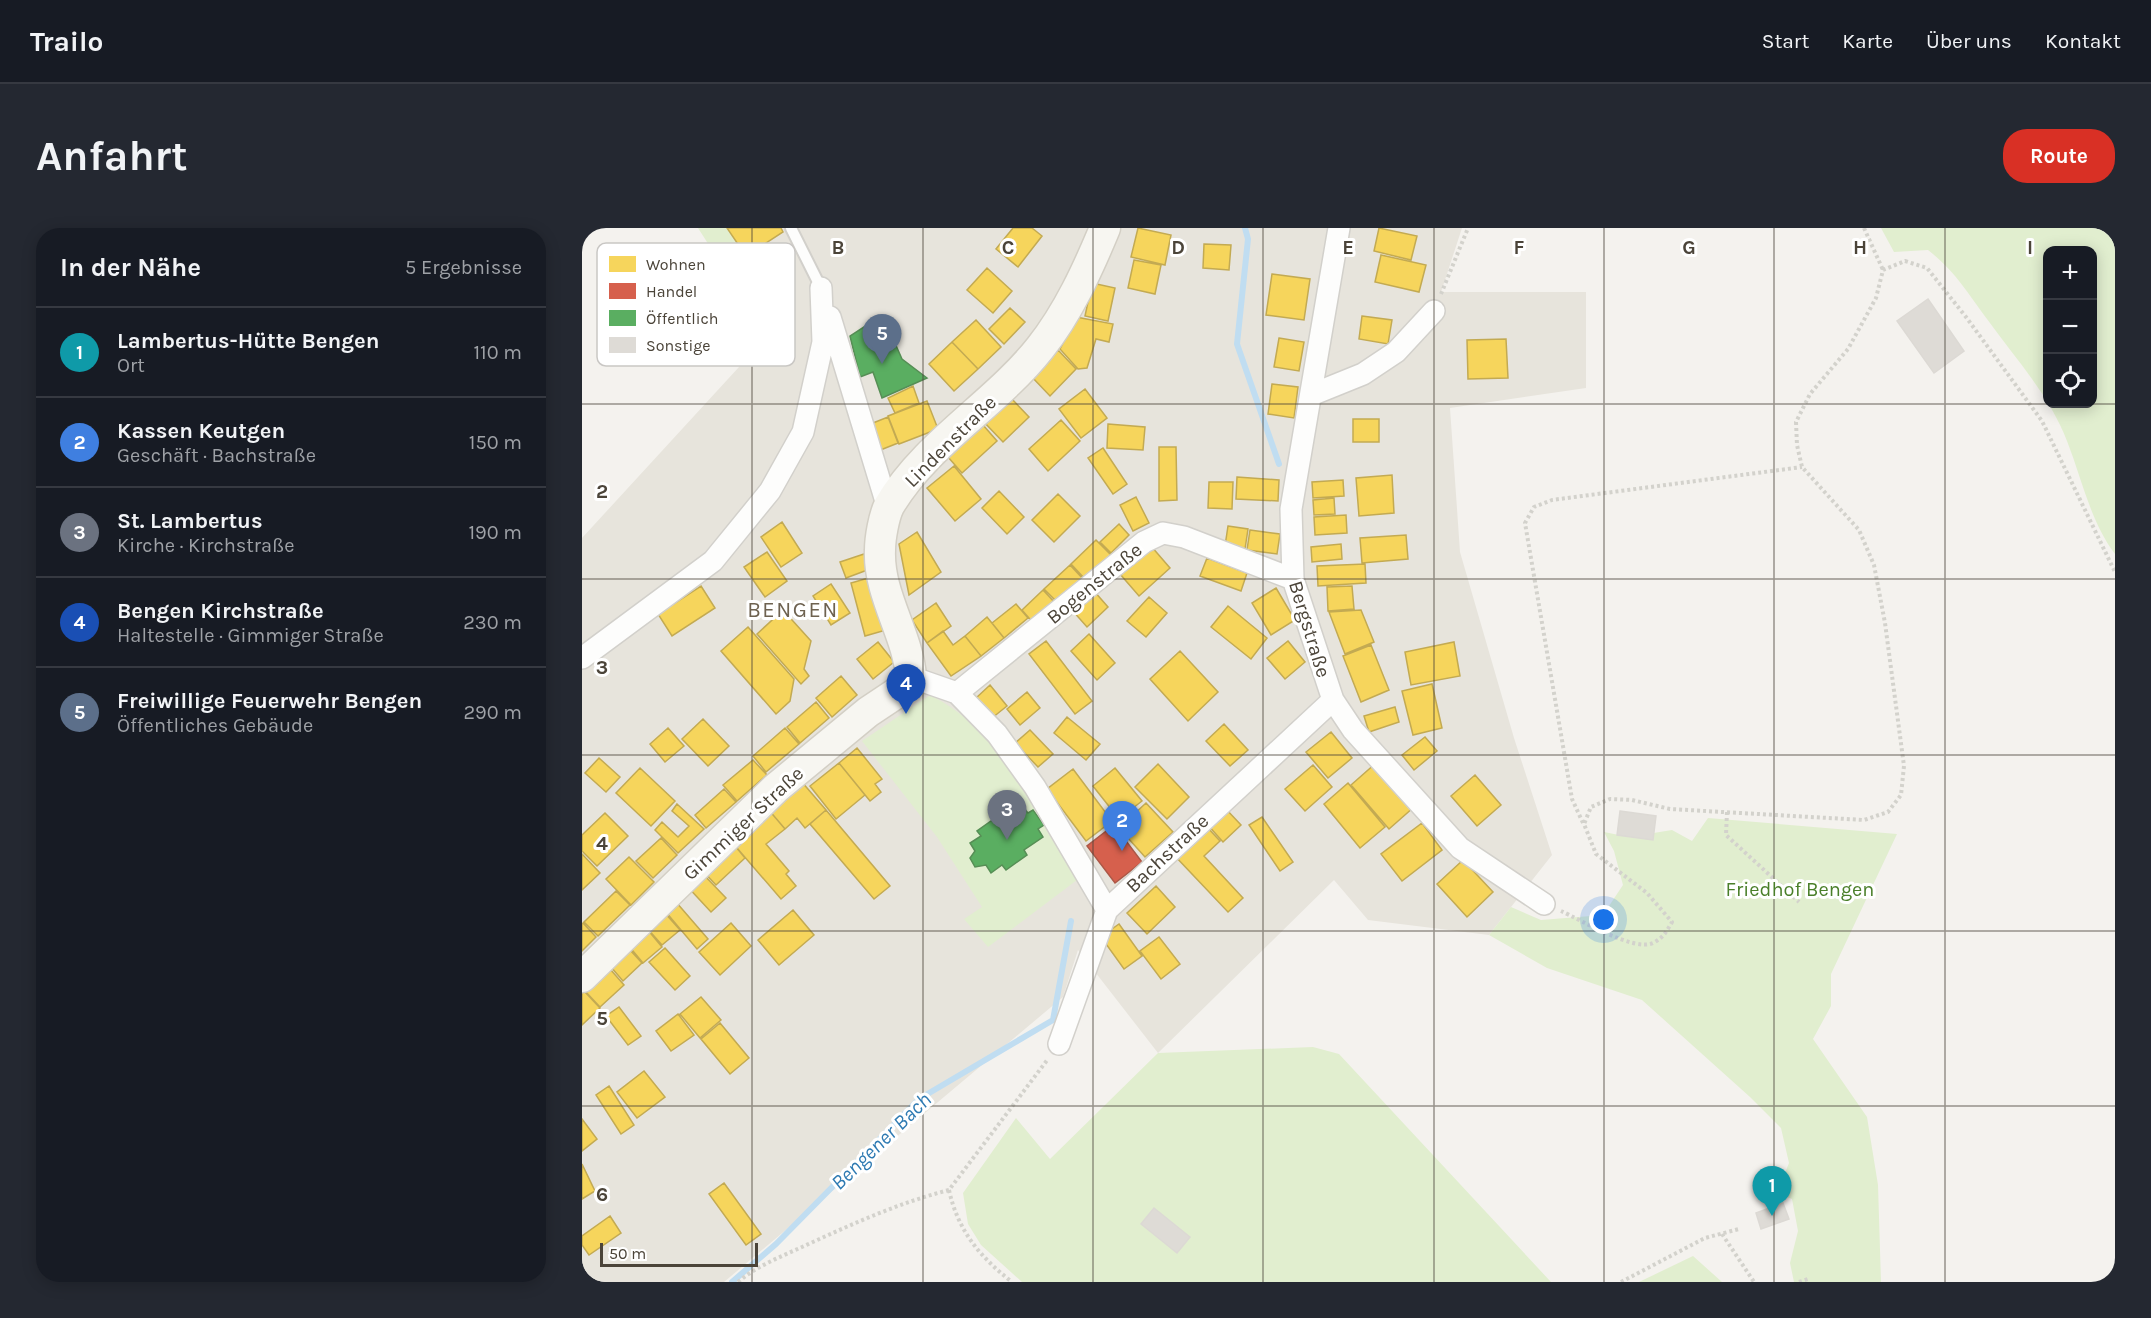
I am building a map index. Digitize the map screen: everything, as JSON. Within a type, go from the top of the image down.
[{"type":"street","name":"Lindenstraße","points":[[911,677],[909,657],[887,599],[880,550],[888,508],[910,475],[1013,379],[1041,347],[1071,301],[1105,228]]},
{"type":"street","name":"Bergstraße","points":[[1340,228],[1291,508],[1293,579],[1333,700],[1353,730],[1460,848],[1545,904]]},
{"type":"street","points":[[821,288],[888,508]]},
{"type":"street","points":[[582,658],[713,561],[770,491],[803,432],[823,342],[821,288]]},
{"type":"street","points":[[1311,395],[1363,375],[1396,352],[1434,311]]},
{"type":"street","name":"Bogenstraße","points":[[957,693],[1144,542],[1163,533],[1184,537],[1293,579]]},
{"type":"street","points":[[911,677],[957,693],[997,734],[1035,787],[1107,909]]},
{"type":"street","name":"Gimmiger Straße","points":[[582,977],[776,788],[868,712],[898,692],[911,677]]},
{"type":"street","name":"Bachstraße","points":[[1059,1044],[1107,909],[1333,700]]},
{"type":"lane","points":[[791,228],[821,288]]},
{"type":"path","points":[[1434,311],[1468,228]]},
{"type":"path","points":[[1584,824],[1591,807],[1610,799],[1632,800],[1670,809],[1864,820],[1888,812],[1901,795],[1904,766],[1885,622],[1874,565],[1859,530],[1802,467],[1797,445],[1796,422],[1810,394],[1848,350],[1876,298],[1883,270],[1864,228]]},
{"type":"path","points":[[1883,270],[1905,261],[1927,268],[1966,317],[2042,421],[2115,572]]},
{"type":"path","points":[[1545,904],[1633,944],[1652,944],[1664,936],[1672,922],[1647,893],[1596,854],[1572,799],[1525,523],[1534,507],[1552,500],[1802,467]]},
{"type":"path","points":[[1727,812],[1725,835],[1799,902]]},
{"type":"path","points":[[738,1282],[752,1270],[845,1227],[926,1196],[949,1190],[1059,1044]]},
{"type":"path","points":[[949,1190],[960,1225],[985,1261],[1012,1282]]},
{"type":"path","points":[[1621,1282],[1705,1238],[1739,1229]]},
{"type":"path","points":[[1722,1234],[1754,1282]]},
{"type":"path","points":[[1799,1282],[1808,1279]]},
{"type":"shaded area","points":[[727,228],[1462,228],[1441,292],[1586,292],[1586,388],[1450,408],[1460,552],[1514,738],[1552,855],[1489,935],[1368,920],[1334,880],[1158,1053],[1078,950],[1063,997],[724,1282],[582,1282],[582,538],[740,366],[795,366],[795,243],[737,243]]},
{"type":"green space","points":[[698,228],[727,228],[737,243],[708,243]]},
{"type":"green space","points":[[1881,228],[2115,228],[2115,554],[2099,528],[2067,441],[2051,408],[2097,408],[2097,246],[2043,246],[2043,396],[1967,291],[1946,266],[1928,250],[1894,252]]},
{"type":"green space","points":[[930,695],[956,711],[979,730],[999,752],[1033,801],[1077,880],[988,947],[964,919],[982,907],[937,837],[862,741]]},
{"type":"green space","name":"Friedhof Bengen","points":[[1708,818],[1897,834],[1831,974],[1831,1006],[1813,1039],[1867,1117],[1878,1185],[1881,1282],[1794,1282],[1790,1263],[1798,1231],[1792,1199],[1777,1193],[1789,1163],[1781,1128],[1750,1097],[1642,1000],[1547,968],[1489,935],[1511,907],[1541,920],[1603,915],[1623,885],[1614,851],[1604,832],[1629,837],[1672,830],[1692,841]]},
{"type":"green space","points":[[1313,1047],[1339,1054],[1551,1282],[1022,1282],[981,1245],[968,1224],[963,1193],[1016,1118],[1050,1159],[1158,1053]]},
{"type":"green space","points":[[1693,1256],[1722,1282],[1639,1282]]},
{"type":"building: Wohnen","points":[[727,228],[781,228],[783,232],[766,243],[737,243]]},
{"type":"building: Wohnen","points":[[1013,228],[1032,228],[1042,236],[1018,267],[996,249]]},
{"type":"building: Wohnen","points":[[1138,228],[1171,235],[1165,265],[1131,257]]},
{"type":"building: Wohnen","points":[[1379,228],[1417,236],[1411,260],[1374,251]]},
{"type":"building: Wohnen","points":[[1204,244],[1231,245],[1229,270],[1203,268]]},
{"type":"building: Wohnen","points":[[1381,255],[1426,265],[1419,292],[1375,282]]},
{"type":"building: Wohnen","points":[[1134,260],[1161,265],[1155,294],[1128,288]]},
{"type":"building: Wohnen","points":[[987,268],[1012,291],[993,313],[967,290]]},
{"type":"building: Wohnen","points":[[1272,274],[1310,279],[1304,320],[1266,315]]},
{"type":"building: Wohnen","points":[[1092,283],[1115,288],[1108,321],[1085,316]]},
{"type":"building: Wohnen","points":[[1010,308],[1025,322],[1004,344],[989,329]]},
{"type":"building: Wohnen","points":[[1362,316],[1392,320],[1388,344],[1359,339]]},
{"type":"building: Wohnen","points":[[1076,317],[1113,324],[1109,342],[1096,339],[1087,368],[1078,369],[1060,349]]},
{"type":"building: Wohnen","points":[[976,320],[1001,347],[978,369],[952,342]]},
{"type":"building: Wohnen","points":[[1279,338],[1304,342],[1299,371],[1274,367]]},
{"type":"building: Wohnen","points":[[1506,339],[1508,378],[1468,379],[1467,340]]},
{"type":"building: Wohnen","points":[[952,342],[978,369],[954,391],[929,364]]},
{"type":"building: Wohnen","points":[[1058,350],[1076,369],[1050,396],[1031,376]]},
{"type":"building: Wohnen","points":[[1272,384],[1298,387],[1294,418],[1268,414]]},
{"type":"building: Wohnen","points":[[913,386],[919,403],[895,413],[888,398]]},
{"type":"building: Wohnen","points":[[1085,389],[1107,418],[1081,438],[1059,409]]},
{"type":"building: Wohnen","points":[[1010,397],[1029,417],[1003,442],[983,421]]},
{"type":"building: Wohnen","points":[[927,401],[938,429],[899,444],[888,416]]},
{"type":"building: Wohnen","points":[[888,417],[898,443],[878,451],[868,425]]},
{"type":"building: Wohnen","points":[[1353,419],[1379,419],[1379,442],[1353,442]]},
{"type":"building: Wohnen","points":[[1061,420],[1080,441],[1048,471],[1029,449]]},
{"type":"building: Wohnen","points":[[1108,424],[1145,427],[1143,450],[1107,448]]},
{"type":"building: Wohnen","points":[[983,425],[997,441],[962,473],[948,457]]},
{"type":"building: Wohnen","points":[[1159,447],[1176,447],[1177,500],[1159,501]]},
{"type":"building: Wohnen","points":[[1103,448],[1127,484],[1113,494],[1088,458]]},
{"type":"building: Wohnen","points":[[954,466],[981,499],[955,521],[927,488]]},
{"type":"building: Wohnen","points":[[1392,475],[1394,513],[1359,516],[1356,478]]},
{"type":"building: Wohnen","points":[[1237,477],[1279,480],[1278,501],[1236,499]]},
{"type":"building: Wohnen","points":[[1343,480],[1344,496],[1313,498],[1312,482]]},
{"type":"building: Wohnen","points":[[1209,482],[1233,482],[1232,509],[1208,508]]},
{"type":"building: Wohnen","points":[[999,491],[1024,517],[1007,534],[982,508]]},
{"type":"building: Wohnen","points":[[1058,494],[1080,516],[1054,542],[1032,520]]},
{"type":"building: Wohnen","points":[[1136,497],[1149,523],[1133,531],[1120,505]]},
{"type":"building: Wohnen","points":[[1334,498],[1335,514],[1314,515],[1313,500]]},
{"type":"building: Wohnen","points":[[1346,515],[1347,533],[1315,535],[1314,517]]},
{"type":"building: Wohnen","points":[[782,522],[802,553],[781,567],[761,537]]},
{"type":"building: Wohnen","points":[[1119,524],[1129,535],[1111,553],[1100,542]]},
{"type":"building: Wohnen","points":[[1228,526],[1248,529],[1245,549],[1225,546]]},
{"type":"building: Wohnen","points":[[1250,530],[1280,534],[1277,554],[1247,550]]},
{"type":"building: Wohnen","points":[[917,532],[941,572],[909,595],[899,544]]},
{"type":"building: Wohnen","points":[[1406,535],[1408,559],[1362,563],[1360,538]]},
{"type":"building: Wohnen","points":[[1096,540],[1111,555],[1085,579],[1071,564]]},
{"type":"building: Wohnen","points":[[1341,544],[1342,559],[1312,562],[1311,547]]},
{"type":"building: Wohnen","points":[[1151,546],[1170,568],[1139,596],[1120,574]]},
{"type":"building: Wohnen","points":[[767,552],[787,581],[765,597],[744,567]]},
{"type":"building: Wohnen","points":[[864,554],[870,569],[846,578],[840,562]]},
{"type":"building: Wohnen","points":[[1207,558],[1247,573],[1241,591],[1200,576]]},
{"type":"building: Wohnen","points":[[1365,564],[1366,583],[1318,586],[1317,566]]},
{"type":"building: Wohnen","points":[[1070,565],[1084,580],[1059,604],[1044,589]]},
{"type":"building: Wohnen","points":[[872,577],[886,630],[865,636],[851,583]]},
{"type":"building: Wohnen","points":[[831,584],[850,613],[831,625],[813,596]]},
{"type":"building: Wohnen","points":[[701,586],[715,608],[672,636],[658,614]]},
{"type":"building: Wohnen","points":[[1352,586],[1354,609],[1328,611],[1327,587]]},
{"type":"building: Wohnen","points":[[1276,588],[1295,620],[1271,635],[1252,603]]},
{"type":"building: Wohnen","points":[[1043,590],[1057,605],[1035,625],[1022,610]]},
{"type":"building: Wohnen","points":[[1094,591],[1108,607],[1087,627],[1072,610]]},
{"type":"building: Wohnen","points":[[1149,597],[1167,613],[1146,637],[1127,621]]},
{"type":"building: Wohnen","points":[[936,603],[951,626],[927,643],[912,620]]},
{"type":"building: Wohnen","points":[[1016,604],[1028,618],[1004,638],[992,623]]},
{"type":"building: Wohnen","points":[[1228,606],[1267,638],[1251,659],[1211,627]]},
{"type":"building: Wohnen","points":[[783,610],[811,641],[804,669],[809,676],[801,684],[757,634]]},
{"type":"building: Wohnen","points":[[1361,610],[1374,642],[1345,654],[1329,612]]},
{"type":"building: Wohnen","points":[[987,617],[1004,638],[981,656],[965,636]]},
{"type":"building: Wohnen","points":[[748,627],[794,679],[790,701],[776,714],[721,651]]},
{"type":"building: Wohnen","points":[[943,631],[953,645],[965,636],[981,656],[951,676],[927,643]]},
{"type":"building: Wohnen","points":[[1089,634],[1115,663],[1097,680],[1071,651]]},
{"type":"building: Wohnen","points":[[1046,641],[1092,701],[1075,714],[1029,654]]},
{"type":"building: Wohnen","points":[[1288,641],[1305,662],[1285,679],[1267,658]]},
{"type":"building: Wohnen","points":[[878,642],[894,662],[873,679],[857,659]]},
{"type":"building: Wohnen","points":[[1454,642],[1460,676],[1411,685],[1405,652]]},
{"type":"building: Wohnen","points":[[1371,645],[1389,690],[1361,702],[1343,656]]},
{"type":"building: Wohnen","points":[[1180,651],[1218,692],[1188,721],[1150,679]]},
{"type":"building: Wohnen","points":[[841,676],[857,695],[832,717],[816,698]]},
{"type":"building: Wohnen","points":[[1432,684],[1442,728],[1413,735],[1402,691]]},
{"type":"building: Wohnen","points":[[990,685],[1007,706],[992,718],[976,698]]},
{"type":"building: Wohnen","points":[[1027,692],[1040,708],[1020,725],[1007,709]]},
{"type":"building: Wohnen","points":[[816,702],[829,718],[800,743],[787,727]]},
{"type":"building: Wohnen","points":[[1395,707],[1399,722],[1369,732],[1364,716]]},
{"type":"building: Wohnen","points":[[1067,717],[1100,744],[1086,760],[1054,733]]},
{"type":"building: Wohnen","points":[[703,719],[729,746],[708,766],[682,739]]},
{"type":"building: Wohnen","points":[[1224,724],[1248,750],[1230,766],[1206,741]]},
{"type":"building: Wohnen","points":[[668,728],[684,746],[665,762],[650,744]]},
{"type":"building: Wohnen","points":[[785,728],[799,744],[766,772],[753,756]]},
{"type":"building: Wohnen","points":[[1030,730],[1053,754],[1038,767],[1015,743]]},
{"type":"building: Wohnen","points":[[1331,732],[1352,758],[1328,778],[1306,752]]},
{"type":"building: Wohnen","points":[[1425,737],[1437,751],[1414,770],[1402,755]]},
{"type":"building: Wohnen","points":[[857,748],[882,779],[875,784],[881,792],[870,801],[839,763]]},
{"type":"building: Wohnen","points":[[599,758],[620,777],[606,792],[585,773]]},
{"type":"building: Wohnen","points":[[753,760],[767,775],[737,801],[723,785]]},
{"type":"building: Wohnen","points":[[839,763],[865,795],[836,819],[810,786]]},
{"type":"building: Wohnen","points":[[1376,763],[1414,807],[1389,829],[1351,785]]},
{"type":"building: Wohnen","points":[[1158,764],[1189,797],[1167,819],[1135,787]]},
{"type":"building: Wohnen","points":[[1313,765],[1332,787],[1305,811],[1285,789]]},
{"type":"building: Wohnen","points":[[640,768],[675,801],[651,826],[616,793]]},
{"type":"building: Wohnen","points":[[1115,768],[1142,801],[1119,819],[1093,786]]},
{"type":"building: Wohnen","points":[[1073,769],[1112,821],[1086,841],[1047,789]]},
{"type":"building: Wohnen","points":[[1475,775],[1501,805],[1477,826],[1451,796]]},
{"type":"building: Wohnen","points":[[801,781],[826,810],[805,828],[797,818],[785,829],[768,809]]},
{"type":"building: Wohnen","points":[[1348,783],[1385,827],[1360,848],[1324,804]]},
{"type":"building: Wohnen","points":[[724,789],[736,802],[706,828],[695,815]]},
{"type":"building: Wohnen","points":[[1146,803],[1173,832],[1145,857],[1119,828]]},
{"type":"building: Wohnen","points":[[677,804],[704,829],[678,853],[655,830],[662,822],[678,837],[689,826],[672,811]]},
{"type":"building: Wohnen","points":[[1225,808],[1241,825],[1223,842],[1207,824]]},
{"type":"building: Wohnen","points":[[768,809],[785,829],[766,844],[789,871],[786,874],[796,886],[781,899],[731,841]]},
{"type":"building: Wohnen","points":[[826,810],[890,886],[874,899],[810,824]]},
{"type":"building: Wohnen","points":[[605,813],[628,836],[597,866],[582,851],[582,835]]},
{"type":"building: Wohnen","points":[[1262,817],[1293,862],[1280,871],[1249,825]]},
{"type":"building: Wohnen","points":[[1422,823],[1442,850],[1402,881],[1381,854]]},
{"type":"building: Wohnen","points":[[1206,826],[1220,841],[1204,856],[1243,898],[1228,912],[1174,855]]},
{"type":"building: Wohnen","points":[[661,838],[677,855],[653,878],[636,861]]},
{"type":"building: Wohnen","points":[[731,841],[745,858],[716,885],[701,869]]},
{"type":"building: Wohnen","points":[[582,854],[600,873],[582,890]]},
{"type":"building: Wohnen","points":[[629,857],[654,882],[631,905],[606,879]]},
{"type":"building: Wohnen","points":[[1463,860],[1493,892],[1467,917],[1437,884]]},
{"type":"building: Wohnen","points":[[701,872],[726,898],[711,912],[686,885]]},
{"type":"building: Wohnen","points":[[1156,886],[1175,907],[1147,934],[1127,913]]},
{"type":"building: Wohnen","points":[[616,891],[630,905],[598,936],[584,922]]},
{"type":"building: Wohnen","points":[[676,902],[708,939],[697,949],[665,911]]},
{"type":"building: Wohnen","points":[[793,910],[814,935],[779,965],[758,940]]},
{"type":"building: Wohnen","points":[[664,912],[680,930],[662,945],[646,927]]},
{"type":"building: Wohnen","points":[[731,923],[751,946],[720,975],[699,952]]},
{"type":"building: Wohnen","points":[[582,924],[596,937],[582,951]]},
{"type":"building: Wohnen","points":[[1119,924],[1142,956],[1124,969],[1101,937]]},
{"type":"building: Wohnen","points":[[647,929],[662,947],[643,963],[628,945]]},
{"type":"building: Wohnen","points":[[1159,937],[1180,964],[1161,979],[1140,951]]},
{"type":"building: Wohnen","points":[[665,948],[690,976],[675,990],[649,962]]},
{"type":"building: Wohnen","points":[[630,950],[642,963],[623,981],[611,967]]},
{"type":"building: Wohnen","points":[[610,969],[624,985],[600,1007],[585,991]]},
{"type":"building: Wohnen","points":[[584,991],[600,1008],[582,1025],[582,994]]},
{"type":"building: Wohnen","points":[[701,997],[721,1020],[700,1038],[680,1014]]},
{"type":"building: Wohnen","points":[[619,1007],[641,1036],[628,1045],[606,1016]]},
{"type":"building: Wohnen","points":[[678,1014],[694,1035],[671,1051],[656,1031]]},
{"type":"building: Wohnen","points":[[720,1023],[749,1058],[730,1074],[701,1039]]},
{"type":"building: Wohnen","points":[[644,1071],[665,1097],[637,1118],[617,1092]]},
{"type":"building: Wohnen","points":[[609,1086],[634,1125],[621,1134],[596,1095]]},
{"type":"building: Wohnen","points":[[582,1119],[597,1139],[582,1151]]},
{"type":"building: Wohnen","points":[[582,1164],[595,1191],[582,1199]]},
{"type":"building: Wohnen","points":[[724,1183],[761,1234],[746,1245],[709,1194]]},
{"type":"building: Wohnen","points":[[610,1216],[621,1233],[589,1255],[582,1245],[582,1236]]},
{"type":"building: Handel","points":[[1114,825],[1142,862],[1115,883],[1087,846]]},
{"type":"building: Öffentlich","points":[[873,321],[890,343],[894,341],[902,359],[927,378],[882,398],[873,372],[860,377],[850,336]]},
{"type":"building: Öffentlich","points":[[1022,806],[1028,813],[1033,810],[1044,825],[1038,829],[1043,837],[1024,850],[1027,855],[1006,870],[1002,865],[991,873],[986,865],[975,867],[970,858],[975,851],[970,843],[981,836],[977,831],[998,816],[1002,821]]},
{"type":"building: Sonstige","points":[[1928,299],[1964,351],[1934,373],[1897,321]]},
{"type":"building: Sonstige","points":[[1620,811],[1656,816],[1653,840],[1617,835]]},
{"type":"building: Sonstige","points":[[1783,1203],[1789,1219],[1761,1229],[1756,1213]]},
{"type":"building: Sonstige","points":[[1154,1208],[1190,1237],[1177,1253],[1141,1224]]},
{"type":"waterway","name":"Bengener Bach","points":[[1245,228],[1248,239],[1237,344],[1279,464]]},
{"type":"waterway","name":"Bengener Bach","points":[[732,1282],[776,1244],[919,1099],[1053,1020],[1071,921]]},
{"type":"place","name":"Freiwillige Feuerwehr Bengen","points":[[882,364]]},
{"type":"place","name":"Bengen Kirchstraße","points":[[906,714]]},
{"type":"place","name":"St. Lambertus","points":[[1007,840]]},
{"type":"place","name":"Kassen Keutgen","points":[[1122,851]]},
{"type":"place","name":"Lambertus-Hütte Bengen","points":[[1772,1216]]},
{"type":"district","name":"BENGEN","points":[[793,609]]}]
